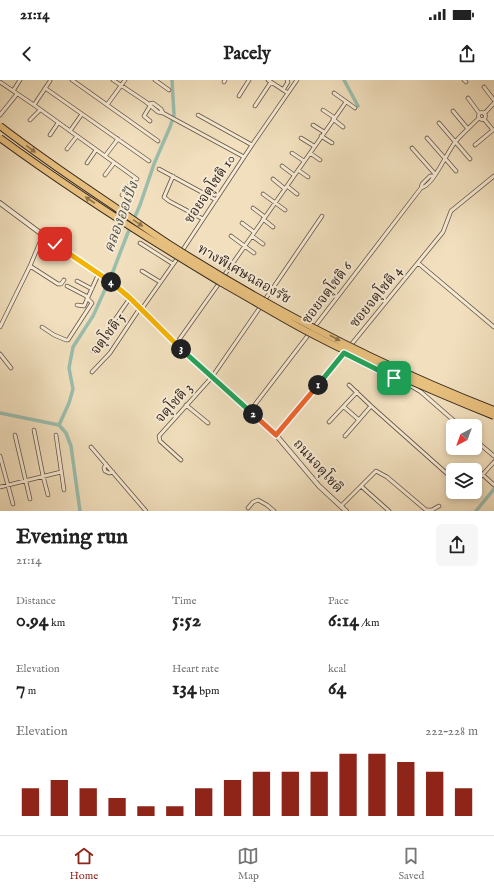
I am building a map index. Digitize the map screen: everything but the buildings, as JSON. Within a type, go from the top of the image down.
[{"type":"highway","name":"ทางพิเศษฉลองรัช","points":[[0,126],[58,168],[168,243],[269,304],[360,351],[441,388],[494,410]]},
{"type":"highway","name":"ทางพิเศษฉลองรัช","points":[[0,138],[55,178],[162,247],[280,316],[311,333],[438,394],[494,416]]},
{"type":"street","points":[[6,80],[2,83],[12,91],[34,105],[136,179],[122,195]]},
{"type":"street","points":[[12,91],[20,80]]},
{"type":"street","points":[[72,80],[158,140]]},
{"type":"street","points":[[113,80],[158,112],[244,157]]},
{"type":"street","points":[[107,105],[124,80]]},
{"type":"street","points":[[155,80],[169,90]]},
{"type":"street","points":[[239,96],[249,80]]},
{"type":"street","points":[[283,90],[288,82],[287,80]]},
{"type":"street","name":"ซอยจตุโชติ 10","points":[[141,309],[297,80]]},
{"type":"street","points":[[34,105],[50,81]]},
{"type":"street","points":[[255,106],[270,81],[288,93]]},
{"type":"street","points":[[484,87],[494,100]]},
{"type":"street","points":[[45,88],[149,161]]},
{"type":"street","points":[[334,93],[355,108]]},
{"type":"street","points":[[0,115],[17,94]]},
{"type":"street","points":[[468,98],[479,113],[479,118],[481,120],[484,119]]},
{"type":"street","points":[[176,344],[346,102]]},
{"type":"street","points":[[475,145],[493,130],[484,119],[484,114],[494,103]]},
{"type":"street","points":[[149,105],[144,116],[150,121]]},
{"type":"street","points":[[30,120],[40,110]]},
{"type":"street","points":[[324,110],[343,127]]},
{"type":"street","points":[[453,111],[468,129]]},
{"type":"street","points":[[479,113],[482,112],[484,114]]},
{"type":"street","points":[[70,131],[82,114]]},
{"type":"street","points":[[198,115],[252,145]]},
{"type":"street","name":"ซอยจตุโชติ 6","points":[[250,411],[421,188],[425,187],[433,179],[444,158],[455,142],[479,118]]},
{"type":"street","points":[[50,134],[58,123]]},
{"type":"street","points":[[439,123],[470,159]]},
{"type":"street","points":[[313,125],[324,132]]},
{"type":"street","points":[[67,149],[77,136]]},
{"type":"street","points":[[321,136],[332,143]]},
{"type":"street","points":[[301,138],[314,146]]},
{"type":"street","points":[[427,138],[456,171]]},
{"type":"street","points":[[104,156],[118,139]]},
{"type":"street","points":[[412,148],[435,175]]},
{"type":"street","points":[[87,163],[96,150]]},
{"type":"street","points":[[292,152],[304,161]]},
{"type":"street","points":[[310,153],[320,160]]},
{"type":"street","points":[[105,175],[114,163]]},
{"type":"street","points":[[282,166],[294,175]]},
{"type":"street","points":[[159,169],[216,200]]},
{"type":"street","points":[[298,170],[308,177]]},
{"type":"street","points":[[173,176],[164,197],[203,219]]},
{"type":"street","name":"ซอยจตุโชติ 4","points":[[276,435],[443,232],[451,211],[494,176]]},
{"type":"street","points":[[273,179],[297,194]]},
{"type":"street","points":[[262,194],[285,210]]},
{"type":"street","name":"ถนนจตุโชติ","points":[[0,203],[43,235],[99,273],[130,298],[176,344],[276,435],[319,486],[346,511]]},
{"type":"street","points":[[253,208],[273,227]]},
{"type":"street","name":"จตุโชติ 3","points":[[181,460],[160,441],[158,437],[212,377],[322,216]]},
{"type":"street","points":[[242,222],[254,232]]},
{"type":"street","points":[[0,327],[30,266],[43,235]]},
{"type":"street","points":[[231,236],[254,253]]},
{"type":"street","points":[[252,236],[263,244]]},
{"type":"street","points":[[140,243],[173,264]]},
{"type":"street","points":[[418,263],[494,327]]},
{"type":"street","points":[[30,266],[58,284],[61,284],[64,280]]},
{"type":"street","points":[[142,271],[160,282]]},
{"type":"street","points":[[77,305],[84,306],[99,273]]},
{"type":"street","points":[[77,281],[92,289]]},
{"type":"street","points":[[42,328],[60,338],[68,340],[92,303],[88,298],[67,286]]},
{"type":"street","points":[[93,351],[130,298]]},
{"type":"street","name":"จตุโชติ 5","points":[[92,372],[110,352],[141,309]]},
{"type":"street","points":[[344,353],[421,392],[452,419]]},
{"type":"street","points":[[0,354],[11,368]]},
{"type":"street","points":[[350,386],[446,473]]},
{"type":"street","points":[[329,422],[357,392]]},
{"type":"street","points":[[186,405],[208,423]]},
{"type":"street","points":[[345,436],[371,406]]},
{"type":"street","points":[[344,407],[359,420]]},
{"type":"street","points":[[34,430],[48,495]]},
{"type":"street","points":[[15,435],[30,499]]},
{"type":"street","points":[[56,435],[64,490]]},
{"type":"street","points":[[482,446],[494,456]]},
{"type":"street","points":[[91,447],[106,464],[104,468],[105,471],[109,473],[113,472],[146,511]]},
{"type":"street","points":[[0,456],[13,504]]},
{"type":"street","points":[[494,462],[482,474],[494,485]]},
{"type":"street","points":[[341,506],[376,471],[387,477],[426,510],[432,510],[439,506]]},
{"type":"street","points":[[0,487],[61,472]]},
{"type":"street","points":[[361,486],[389,511]]},
{"type":"street","points":[[248,508],[253,502],[258,500],[274,511]]},
{"type":"waterway","name":"คลองออเป้ง","points":[[59,425],[69,403],[73,389],[69,368],[73,347],[93,316],[112,274],[174,115],[172,80]]},
{"type":"waterway","points":[[344,80],[358,106]]},
{"type":"waterway","points":[[0,413],[59,425],[66,433],[71,446],[80,511]]},
{"type":"waterway","points":[[476,511],[494,489]]},
{"type":"route","points":[[55,244],[115,285],[140,308],[151,321],[276,435],[344,353],[394,378]]}]
